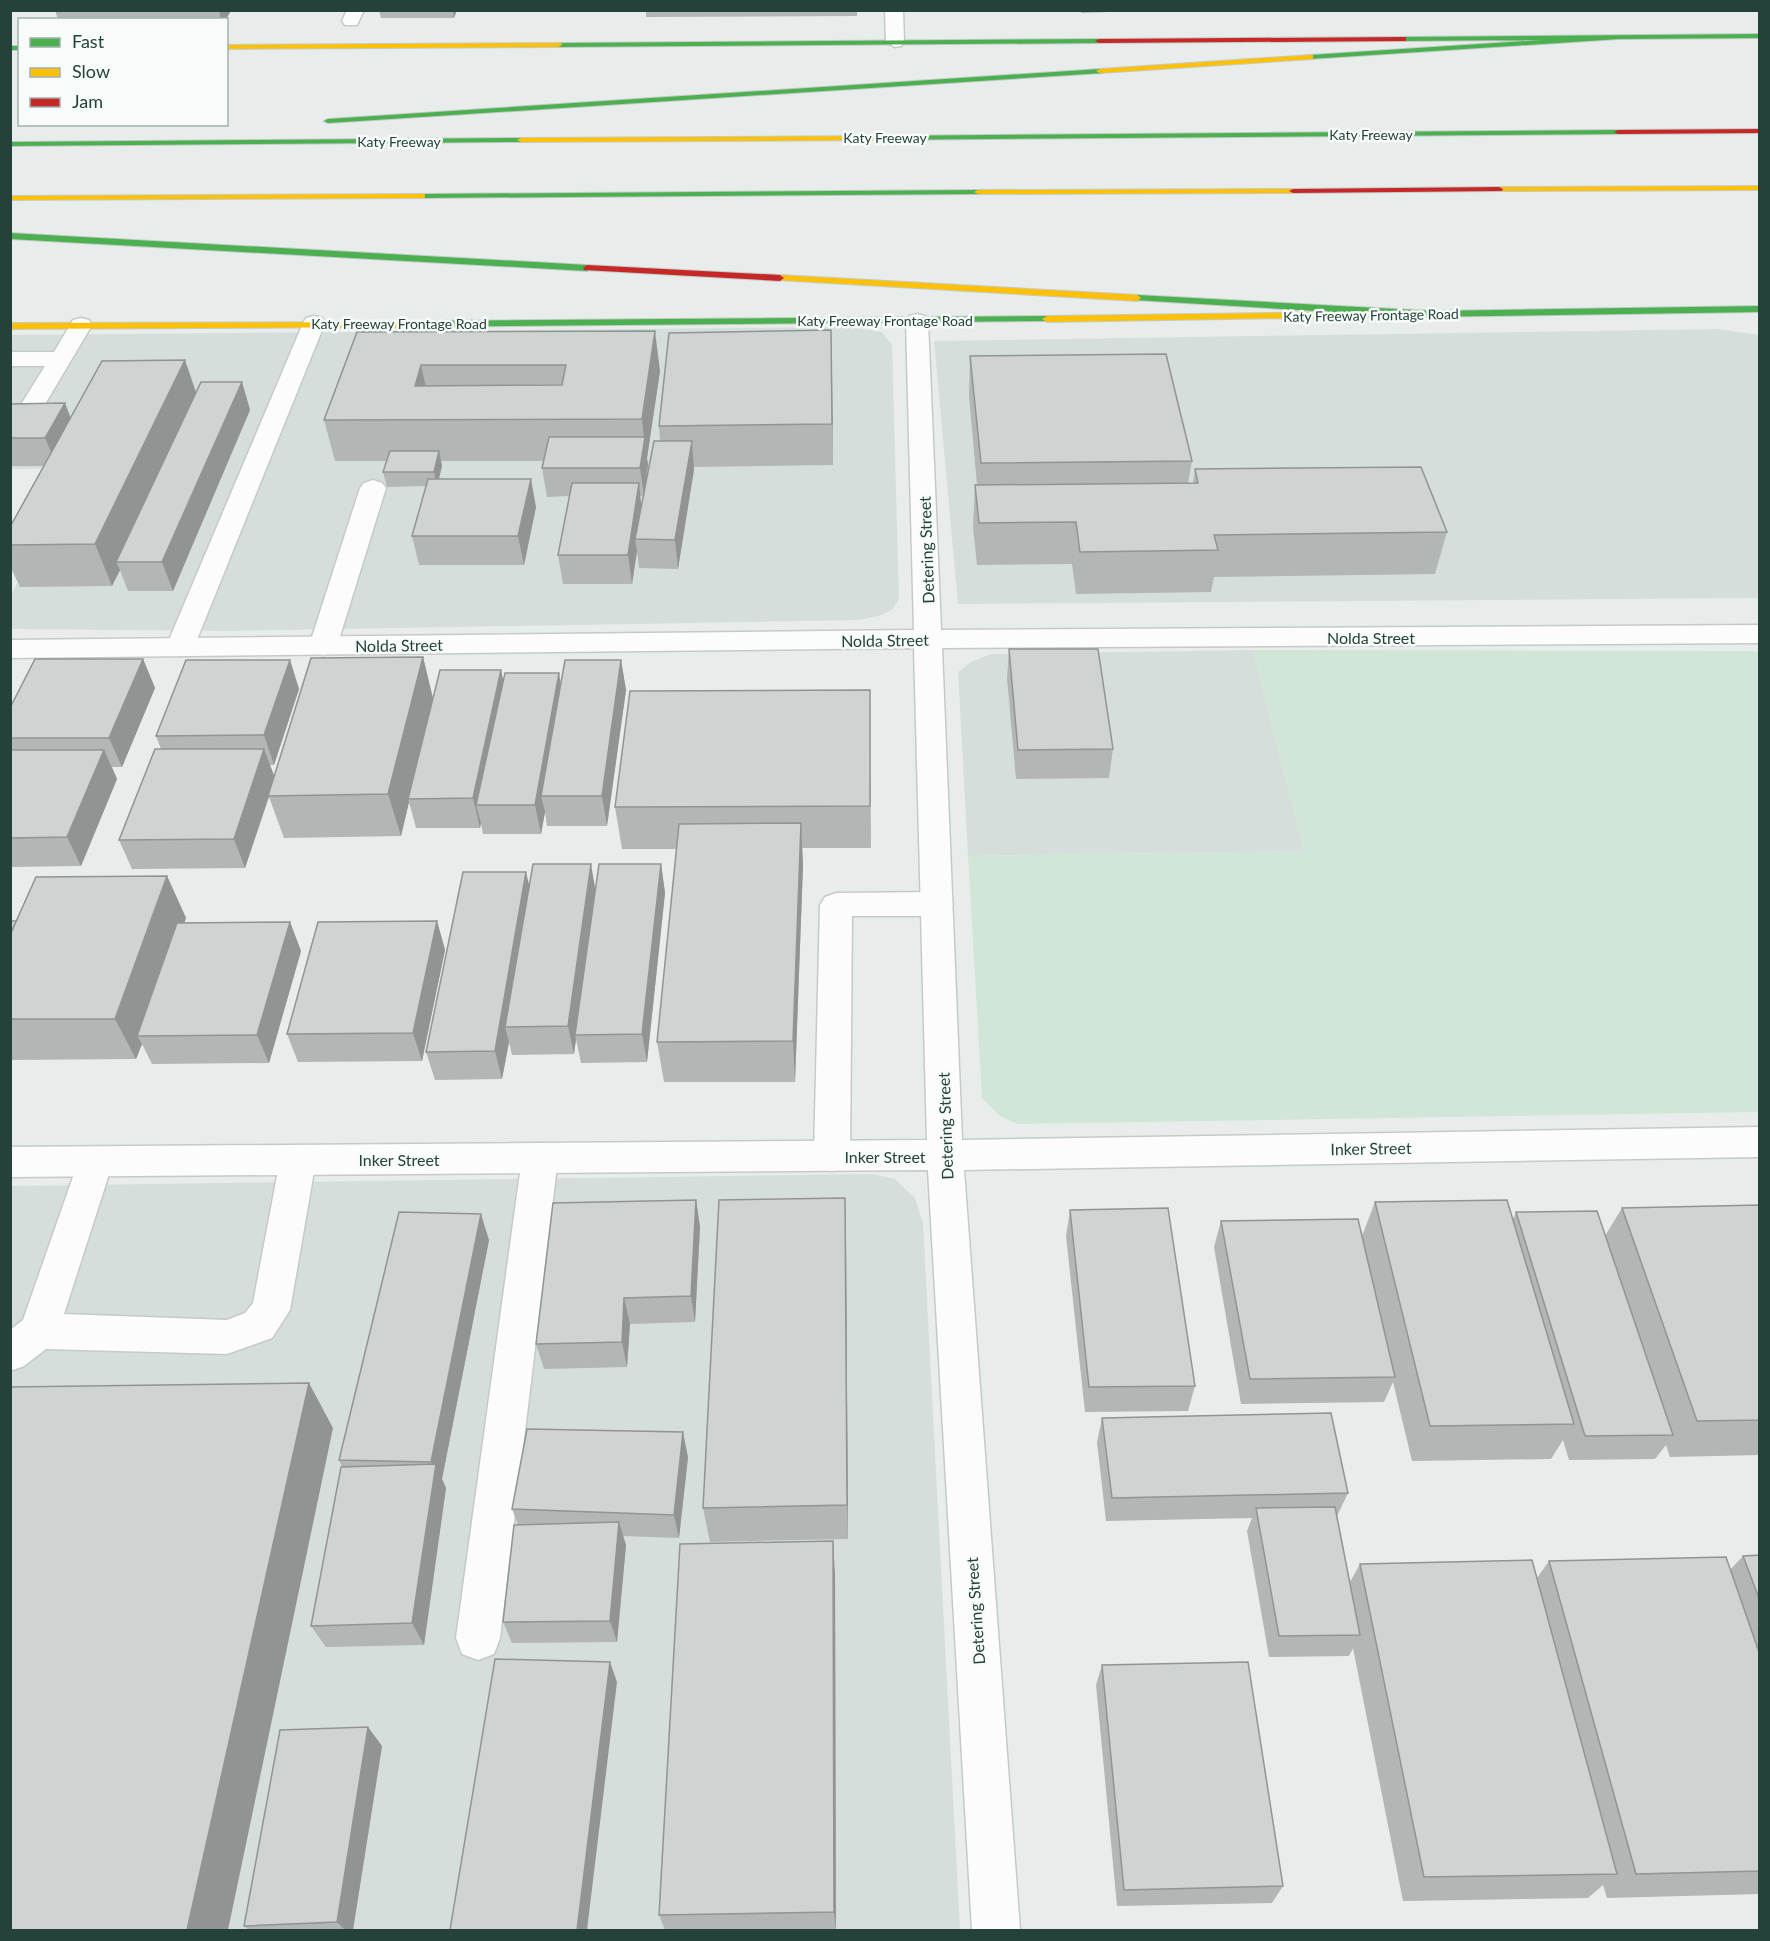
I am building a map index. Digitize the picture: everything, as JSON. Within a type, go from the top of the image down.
[{"type":"main road","points":[[228,47],[1760,36]]},
{"type":"main road","points":[[309,122],[1622,37]]},
{"type":"main road","points":[[10,143],[225,128]]},
{"type":"main road","name":"Katy Freeway","points":[[10,143],[1760,130]]},
{"type":"main road","points":[[10,198],[1760,188]]},
{"type":"main road","points":[[10,236],[1437,314]]},
{"type":"main road","name":"Katy Freeway Frontage Road","points":[[10,326],[917,321],[1760,309]]},
{"type":"street","points":[[894,10],[895,42]]},
{"type":"street","name":"Detering Street","points":[[917,321],[945,1155],[996,1930]]},
{"type":"street","points":[[180,647],[314,323]]},
{"type":"street","points":[[10,421],[23,421],[31,389],[61,359],[81,325]]},
{"type":"street","points":[[10,359],[61,359]]},
{"type":"street","points":[[323,646],[373,488]]},
{"type":"street","name":"Nolda Street","points":[[10,649],[929,639],[1760,634]]},
{"type":"street","points":[[832,1156],[836,905],[937,904]]},
{"type":"street","name":"Inker Street","points":[[10,1162],[945,1155],[1760,1142]]},
{"type":"street","points":[[478,1638],[540,1158]]},
{"type":"street","points":[[39,1331],[227,1336],[258,1326],[271,1310],[298,1160]]},
{"type":"street","points":[[10,1354],[39,1331],[95,1162]]},
{"type":"shaded area","points":[[853,327],[882,332],[892,345],[899,599],[892,610],[879,616],[858,620],[232,631],[11,629],[10,597],[76,468],[11,469],[11,335]]},
{"type":"shaded area","points":[[1718,329],[1759,335],[1759,598],[958,604],[934,341]]},
{"type":"shaded area","points":[[1253,650],[1304,851],[968,856],[958,672],[971,662],[991,654]]},
{"type":"shaded area","points":[[872,1174],[895,1179],[915,1198],[923,1223],[960,1930],[11,1930],[10,1186]]},
{"type":"green space","points":[[1253,650],[1759,651],[1759,1112],[1017,1124],[1000,1116],[982,1098],[968,856],[1304,851]]},
{"type":"building","points":[[831,330],[832,424],[659,426],[669,333]]},
{"type":"building","points":[[655,331],[642,419],[324,420],[357,332]],"holes":[[[421,365],[566,365],[562,385],[415,386]]]},
{"type":"building","points":[[1166,354],[1192,461],[981,463],[970,356]]},
{"type":"building","points":[[185,360],[95,544],[10,545],[10,527],[102,361]]},
{"type":"building","points":[[201,382],[242,382],[162,562],[116,562]]},
{"type":"building","points":[[65,403],[45,438],[10,438],[10,404]]},
{"type":"building","points":[[549,437],[645,437],[640,468],[542,468]]},
{"type":"building","points":[[654,441],[692,441],[675,540],[635,539]]},
{"type":"building","points":[[390,451],[439,451],[434,472],[383,472]]},
{"type":"building","points":[[1421,467],[1447,532],[1214,535],[1218,550],[1080,552],[1076,522],[979,523],[975,485],[1198,483],[1195,469]]},
{"type":"building","points":[[428,479],[531,479],[518,536],[412,536]]},
{"type":"building","points":[[572,483],[639,483],[628,555],[558,555]]},
{"type":"building","points":[[1009,649],[1098,649],[1113,749],[1018,750]]},
{"type":"building","points":[[423,657],[388,794],[268,796],[311,658]]},
{"type":"building","points":[[35,659],[143,659],[109,738],[10,738],[10,708]]},
{"type":"building","points":[[186,660],[290,660],[264,735],[156,736]]},
{"type":"building","points":[[565,660],[621,660],[602,796],[541,796]]},
{"type":"building","points":[[440,670],[501,670],[473,798],[408,799]]},
{"type":"building","points":[[505,673],[559,673],[535,805],[476,805]]},
{"type":"building","points":[[870,690],[870,806],[615,807],[630,691]]},
{"type":"building","points":[[155,749],[264,749],[234,839],[119,840]]},
{"type":"building","points":[[10,750],[104,750],[67,837],[10,838]]},
{"type":"building","points":[[801,823],[793,1041],[657,1042],[679,824]]},
{"type":"building","points":[[533,864],[591,864],[568,1026],[505,1027]]},
{"type":"building","points":[[599,864],[661,864],[642,1034],[575,1035]]},
{"type":"building","points":[[463,872],[526,872],[495,1051],[426,1052]]},
{"type":"building","points":[[167,876],[115,1019],[10,1019],[10,935],[36,877]]},
{"type":"building","points":[[10,921],[16,921],[10,935]]},
{"type":"building","points":[[437,921],[413,1033],[287,1034],[318,922]]},
{"type":"building","points":[[290,922],[257,1035],[137,1036],[177,923]]},
{"type":"building","points":[[845,1198],[847,1505],[703,1508],[719,1200]]},
{"type":"building","points":[[696,1200],[691,1296],[624,1298],[622,1342],[536,1344],[553,1203]]},
{"type":"building","points":[[1507,1200],[1574,1424],[1430,1426],[1375,1202]]},
{"type":"building","points":[[1760,1205],[1760,1420],[1697,1421],[1622,1208]]},
{"type":"building","points":[[1168,1208],[1195,1386],[1089,1387],[1070,1210]]},
{"type":"building","points":[[1597,1211],[1673,1435],[1585,1436],[1516,1212]]},
{"type":"building","points":[[399,1212],[481,1214],[431,1462],[339,1460]]},
{"type":"building","points":[[1358,1219],[1395,1377],[1250,1379],[1221,1221]]},
{"type":"building","points":[[309,1383],[187,1930],[10,1930],[10,1387]]},
{"type":"building","points":[[1331,1413],[1348,1493],[1112,1498],[1102,1418]]},
{"type":"building","points":[[527,1429],[683,1432],[674,1515],[512,1509]]},
{"type":"building","points":[[436,1464],[412,1623],[311,1626],[341,1467]]},
{"type":"building","points":[[1335,1507],[1360,1635],[1279,1636],[1256,1508]]},
{"type":"building","points":[[619,1522],[610,1621],[503,1622],[514,1525]]},
{"type":"building","points":[[833,1541],[834,1912],[659,1915],[680,1544]]},
{"type":"building","points":[[1760,1555],[1760,1601],[1743,1556]]},
{"type":"building","points":[[1726,1557],[1760,1655],[1760,1871],[1636,1874],[1549,1561]]},
{"type":"building","points":[[1532,1560],[1617,1874],[1424,1877],[1360,1564]]},
{"type":"building","points":[[495,1659],[610,1662],[577,1930],[450,1930]]},
{"type":"building","points":[[1248,1662],[1283,1886],[1124,1890],[1102,1665]]},
{"type":"building","points":[[368,1727],[337,1922],[244,1926],[280,1730]]},
{"type":"traffic: fast","points":[[1403,39],[1760,36]]},
{"type":"traffic: fast","points":[[1310,57],[1622,37]]},
{"type":"traffic: fast","points":[[558,45],[1099,41]]},
{"type":"traffic: fast","points":[[10,48],[18,48]]},
{"type":"traffic: fast","points":[[328,121],[1100,71]]},
{"type":"traffic: fast","points":[[875,138],[1618,132]]},
{"type":"traffic: fast","points":[[10,144],[521,140]]},
{"type":"traffic: fast","points":[[422,196],[978,192]]},
{"type":"traffic: fast","points":[[10,236],[587,268]]},
{"type":"traffic: fast","points":[[1137,298],[1437,314]]},
{"type":"traffic: fast","points":[[1416,314],[1760,309]]},
{"type":"traffic: fast","points":[[413,324],[1047,319]]},
{"type":"traffic: slow","points":[[228,47],[558,45]]},
{"type":"traffic: slow","points":[[1100,71],[1310,57]]},
{"type":"traffic: slow","points":[[521,140],[875,138]]},
{"type":"traffic: slow","points":[[1499,189],[1760,188]]},
{"type":"traffic: slow","points":[[978,192],[1293,191]]},
{"type":"traffic: slow","points":[[10,198],[422,196]]},
{"type":"traffic: slow","points":[[780,278],[1137,298]]},
{"type":"traffic: slow","points":[[1047,319],[1416,314]]},
{"type":"traffic: slow","points":[[10,326],[413,324]]},
{"type":"traffic: jam","points":[[1099,41],[1403,39]]},
{"type":"traffic: jam","points":[[1618,132],[1760,131]]},
{"type":"traffic: jam","points":[[1293,191],[1499,189]]},
{"type":"traffic: jam","points":[[587,268],[780,278]]}]
